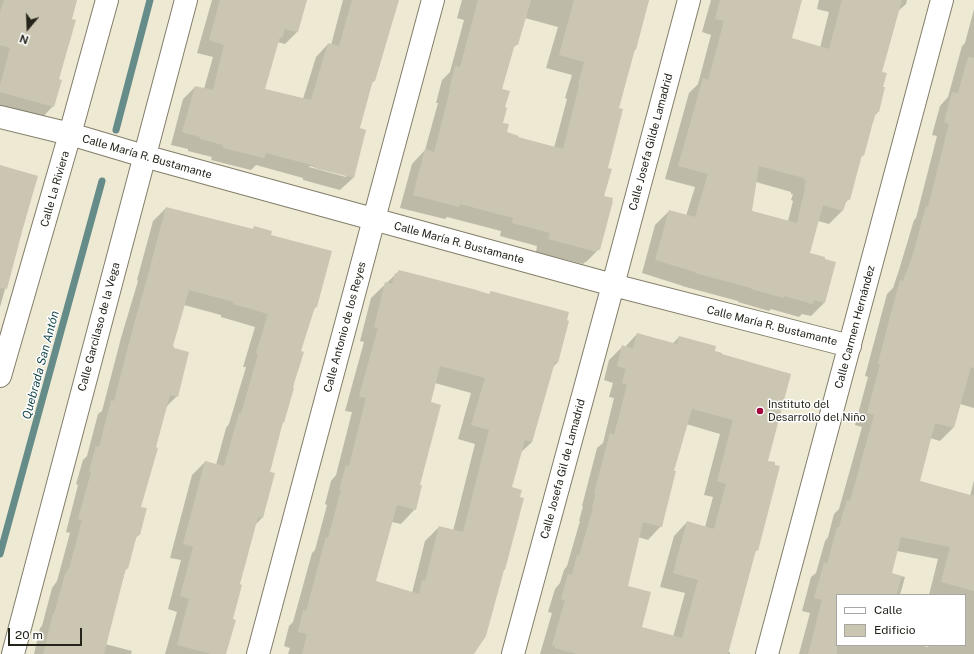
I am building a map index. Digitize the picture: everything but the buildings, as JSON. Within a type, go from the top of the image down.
[{"type":"street","name":"Calle La Riviera","points":[[0,376],[107,0]]},
{"type":"street","name":"Calle Garcilaso de la Vega","points":[[13,654],[186,0]]},
{"type":"street","name":"Calle Antonio de los Reyes","points":[[258,654],[433,0]]},
{"type":"street","name":"Calle Josefa Gilde Lamadrid","points":[[613,285],[689,0]]},
{"type":"street","name":"Calle Carmen Hernández","points":[[767,654],[942,0]]},
{"type":"street","name":"Calle María R. Bustamante","points":[[0,117],[70,134],[374,220],[613,285],[850,346]]},
{"type":"street","name":"Calle Josefa Gil de Lamadrid","points":[[513,654],[613,285]]},
{"type":"waterway","name":"Quebrada San Antón","points":[[116,130],[150,0]]},
{"type":"waterway","name":"Quebrada San Antón","points":[[0,554],[102,181]]},
{"type":"place","name":"Instituto del Desarrollo del Niño","points":[[760,411]]}]
